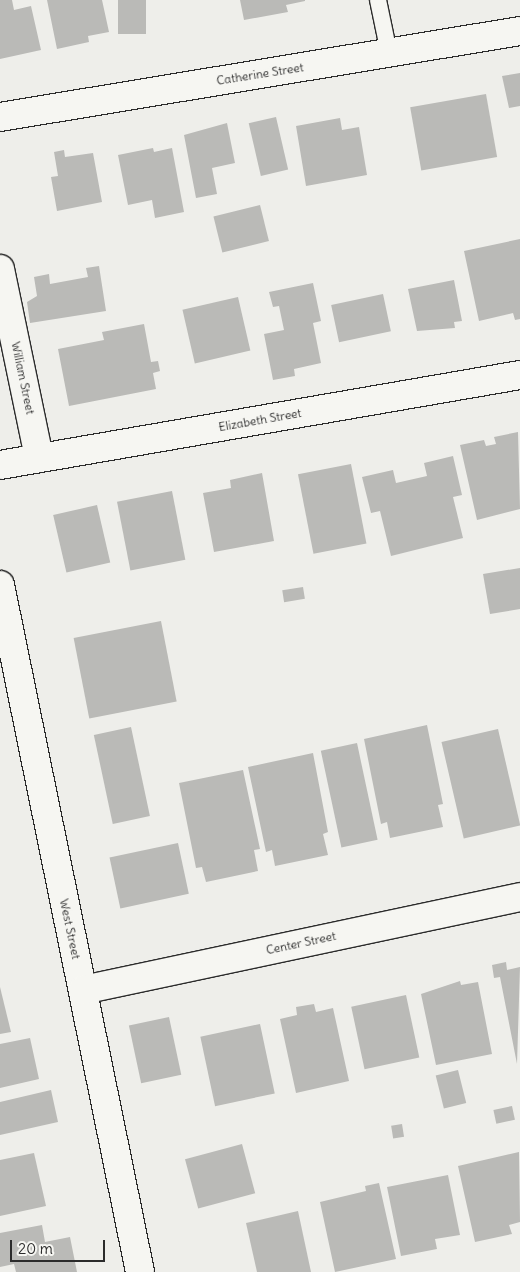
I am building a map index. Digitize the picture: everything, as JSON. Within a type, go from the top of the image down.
[{"type":"street","name":"Catherine Street","points":[[0,117],[520,31]]},
{"type":"street","name":"William Street","points":[[0,269],[39,458]]},
{"type":"street","name":"Elizabeth Street","points":[[0,465],[520,375]]},
{"type":"street","name":"West Street","points":[[0,585],[140,1272]]},
{"type":"street","name":"Center Street","points":[[83,990],[520,897]]},
{"type":"lane","points":[[378,0],[390,53]]},
{"type":"building","points":[[0,0],[12,0],[14,10],[31,6],[41,50],[0,59]]},
{"type":"building","points":[[47,0],[102,0],[109,32],[88,36],[89,42],[57,49]]},
{"type":"building","points":[[118,0],[146,0],[146,34],[118,34]]},
{"type":"building","points":[[240,0],[305,1],[286,5],[288,12],[244,20]]},
{"type":"building","points":[[520,73],[520,106],[509,108],[502,76]]},
{"type":"building","points":[[486,94],[497,157],[421,170],[410,107]]},
{"type":"building","points":[[276,117],[288,170],[261,176],[249,123]]},
{"type":"building","points":[[340,118],[342,130],[359,127],[367,175],[306,186],[296,126]]},
{"type":"building","points":[[227,123],[235,163],[212,168],[217,194],[196,198],[184,135]]},
{"type":"building","points":[[153,148],[154,152],[172,148],[184,212],[155,218],[152,200],[128,205],[118,155]]},
{"type":"building","points":[[64,150],[65,157],[93,153],[102,202],[57,211],[51,177],[58,176],[54,152]]},
{"type":"building","points":[[260,205],[269,241],[222,253],[213,217]]},
{"type":"building","points":[[520,239],[520,319],[515,320],[513,313],[479,321],[464,251]]},
{"type":"building","points":[[99,266],[106,311],[30,323],[27,302],[37,296],[34,277],[49,274],[50,284],[88,277],[86,268]]},
{"type":"building","points":[[454,280],[462,321],[454,322],[455,328],[417,331],[408,289]]},
{"type":"building","points":[[313,283],[321,321],[313,323],[321,363],[294,369],[295,376],[273,380],[264,334],[284,330],[279,306],[273,307],[269,292]]},
{"type":"building","points":[[383,294],[391,331],[339,342],[331,305]]},
{"type":"building","points":[[238,297],[250,351],[195,363],[182,310]]},
{"type":"building","points":[[144,324],[151,362],[158,361],[160,371],[153,373],[156,389],[69,406],[58,349],[104,340],[102,332]]},
{"type":"building","points":[[518,432],[520,509],[477,520],[460,445],[484,440],[486,446],[496,444],[494,437]]},
{"type":"building","points":[[453,456],[462,495],[453,497],[463,538],[391,556],[380,511],[371,513],[362,477],[393,470],[396,483],[427,476],[424,463]]},
{"type":"building","points":[[351,464],[366,544],[313,554],[298,474]]},
{"type":"building","points":[[262,473],[274,541],[214,552],[203,493],[231,488],[230,480]]},
{"type":"building","points":[[172,491],[185,560],[130,570],[117,502]]},
{"type":"building","points":[[97,505],[110,562],[66,573],[53,515]]},
{"type":"building","points":[[520,568],[520,609],[490,614],[483,574]]},
{"type":"building","points":[[303,587],[305,599],[284,602],[282,590]]},
{"type":"building","points":[[161,621],[177,701],[89,718],[74,638]]},
{"type":"building","points":[[427,725],[443,804],[438,805],[443,827],[390,838],[387,822],[381,824],[364,739]]},
{"type":"building","points":[[131,727],[150,816],[113,824],[94,735]]},
{"type":"building","points":[[498,729],[520,826],[464,839],[441,742]]},
{"type":"building","points":[[357,743],[378,840],[341,848],[321,751]]},
{"type":"building","points":[[313,753],[328,832],[323,834],[328,855],[275,866],[272,850],[266,852],[248,767]]},
{"type":"building","points":[[243,770],[260,849],[254,850],[258,871],[206,882],[202,867],[196,868],[179,783]]},
{"type":"building","points":[[178,843],[189,894],[120,908],[110,858]]},
{"type":"building","points":[[506,962],[507,970],[520,967],[517,1064],[500,977],[494,978],[492,965]]},
{"type":"building","points":[[460,981],[461,985],[478,982],[492,1054],[436,1065],[421,994]]},
{"type":"building","points":[[0,987],[11,1032],[0,1034]]},
{"type":"building","points":[[406,995],[419,1058],[365,1069],[351,1007]]},
{"type":"building","points":[[314,1004],[316,1012],[333,1008],[349,1081],[296,1093],[280,1019],[297,1015],[296,1007]]},
{"type":"building","points":[[169,1017],[181,1075],[141,1083],[129,1026]]},
{"type":"building","points":[[260,1024],[275,1093],[215,1106],[200,1037]]},
{"type":"building","points":[[30,1038],[39,1079],[0,1088],[0,1044]]},
{"type":"building","points":[[458,1070],[466,1103],[444,1109],[436,1076]]},
{"type":"building","points":[[51,1090],[58,1122],[0,1135],[0,1102]]},
{"type":"building","points":[[512,1106],[515,1120],[496,1124],[493,1110]]},
{"type":"building","points":[[402,1124],[404,1137],[393,1139],[391,1126]]},
{"type":"building","points":[[242,1144],[255,1193],[198,1209],[185,1159]]},
{"type":"building","points":[[519,1152],[520,1222],[509,1225],[512,1234],[475,1242],[458,1166]]},
{"type":"building","points":[[34,1153],[46,1206],[0,1216],[0,1160]]},
{"type":"building","points":[[448,1175],[460,1235],[435,1239],[437,1249],[401,1256],[387,1187]]},
{"type":"building","points":[[379,1183],[396,1259],[335,1272],[320,1202],[366,1191],[365,1186]]},
{"type":"building","points":[[298,1211],[311,1272],[257,1272],[246,1223]]},
{"type":"building","points":[[42,1225],[45,1242],[70,1237],[77,1272],[16,1272],[14,1264],[0,1267],[0,1233]]}]
